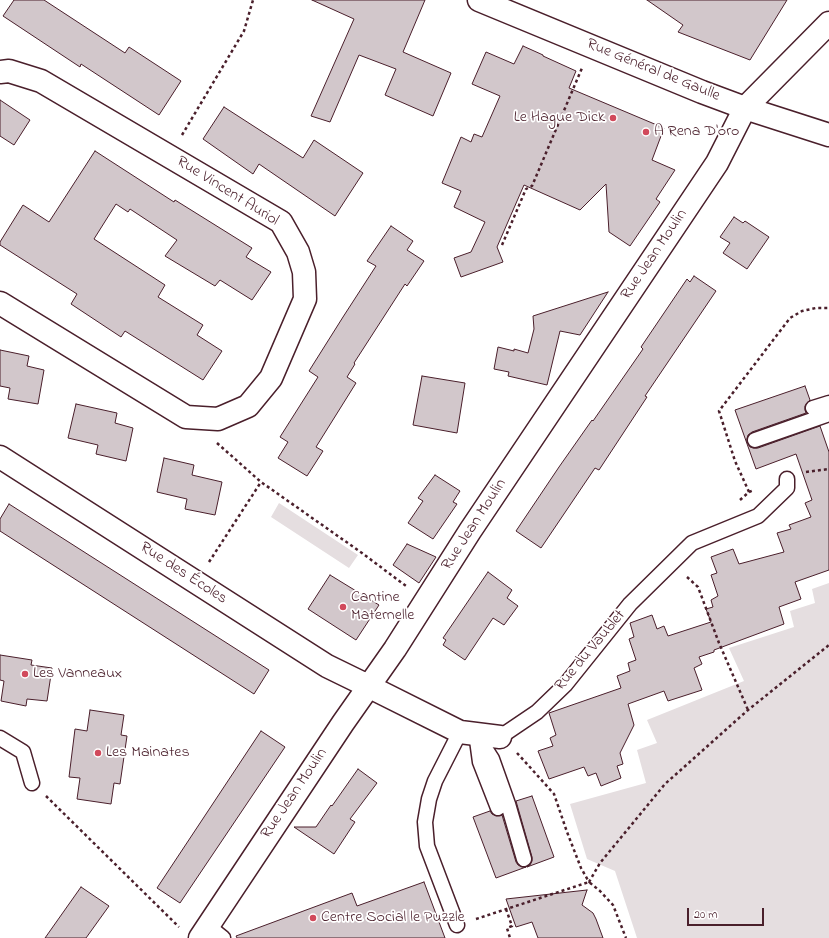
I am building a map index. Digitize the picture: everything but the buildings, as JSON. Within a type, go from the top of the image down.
[{"type":"street","name":"Rue Général de Gaulle","points":[[479,0],[702,92],[745,108],[829,135]]},
{"type":"street","name":"Rue Jean Moulin","points":[[203,933],[368,686],[395,649],[470,531],[717,163],[745,108],[829,23]]},
{"type":"street","name":"Rue Vincent Auriol","points":[[0,72],[9,71],[41,81],[281,222],[298,252],[304,272],[305,299],[271,378],[248,406],[218,419],[186,417],[0,303]]},
{"type":"street","name":"Rue des Écoles","points":[[0,457],[327,666],[368,686]]},
{"type":"street","points":[[368,686],[468,733],[500,737]]},
{"type":"lane","points":[[813,408],[829,402]]},
{"type":"lane","points":[[755,440],[829,414]]},
{"type":"lane","name":"Rue du Vaublet","points":[[500,737],[537,712],[565,685],[630,604],[692,543],[758,516],[787,488],[787,479]]},
{"type":"lane","points":[[468,733],[498,808]]},
{"type":"lane","points":[[468,733],[492,759],[508,804],[524,859]]},
{"type":"lane","points":[[457,925],[427,846],[425,822],[429,799],[435,781],[468,733]]},
{"type":"lane","points":[[0,738],[23,752],[32,783]]},
{"type":"path","points":[[169,157],[244,31],[253,0]]},
{"type":"path","points":[[502,245],[526,189],[532,186],[591,47]]},
{"type":"path","points":[[749,492],[735,461],[719,411],[790,318],[802,311],[816,308],[829,308]]},
{"type":"path","points":[[215,442],[261,482],[362,553],[426,601]]},
{"type":"path","points":[[195,582],[261,482]]},
{"type":"path","points":[[672,562],[698,587],[718,643],[748,710]]},
{"type":"path","points":[[457,925],[589,882],[600,863],[666,784],[748,710],[829,645]]},
{"type":"path","points":[[500,737],[554,794],[581,868],[589,882],[613,905],[626,938]]},
{"type":"path","points":[[32,783],[203,933]]},
{"type":"path","points":[[506,909],[512,926],[507,928],[510,938]]},
{"type":"shaded area","points":[[279,503],[358,555],[349,568],[271,517]]},
{"type":"shaded area","points":[[829,583],[829,938],[637,938],[615,871],[587,859],[570,804],[646,783],[637,750],[657,743],[647,720],[744,681],[729,648],[794,627],[790,611],[815,603],[812,589]]},
{"type":"place","name":"Le Hague Dick","points":[[613,118]]},
{"type":"place","name":"A Rena D'oro","points":[[646,132]]},
{"type":"place","name":"Cantine Maternelle","points":[[343,607]]},
{"type":"place","name":"Les Vanneaux","points":[[25,674]]},
{"type":"place","name":"Les Mainates","points":[[98,753]]},
{"type":"place","name":"Centre Social le Puzzle","points":[[313,918]]}]
